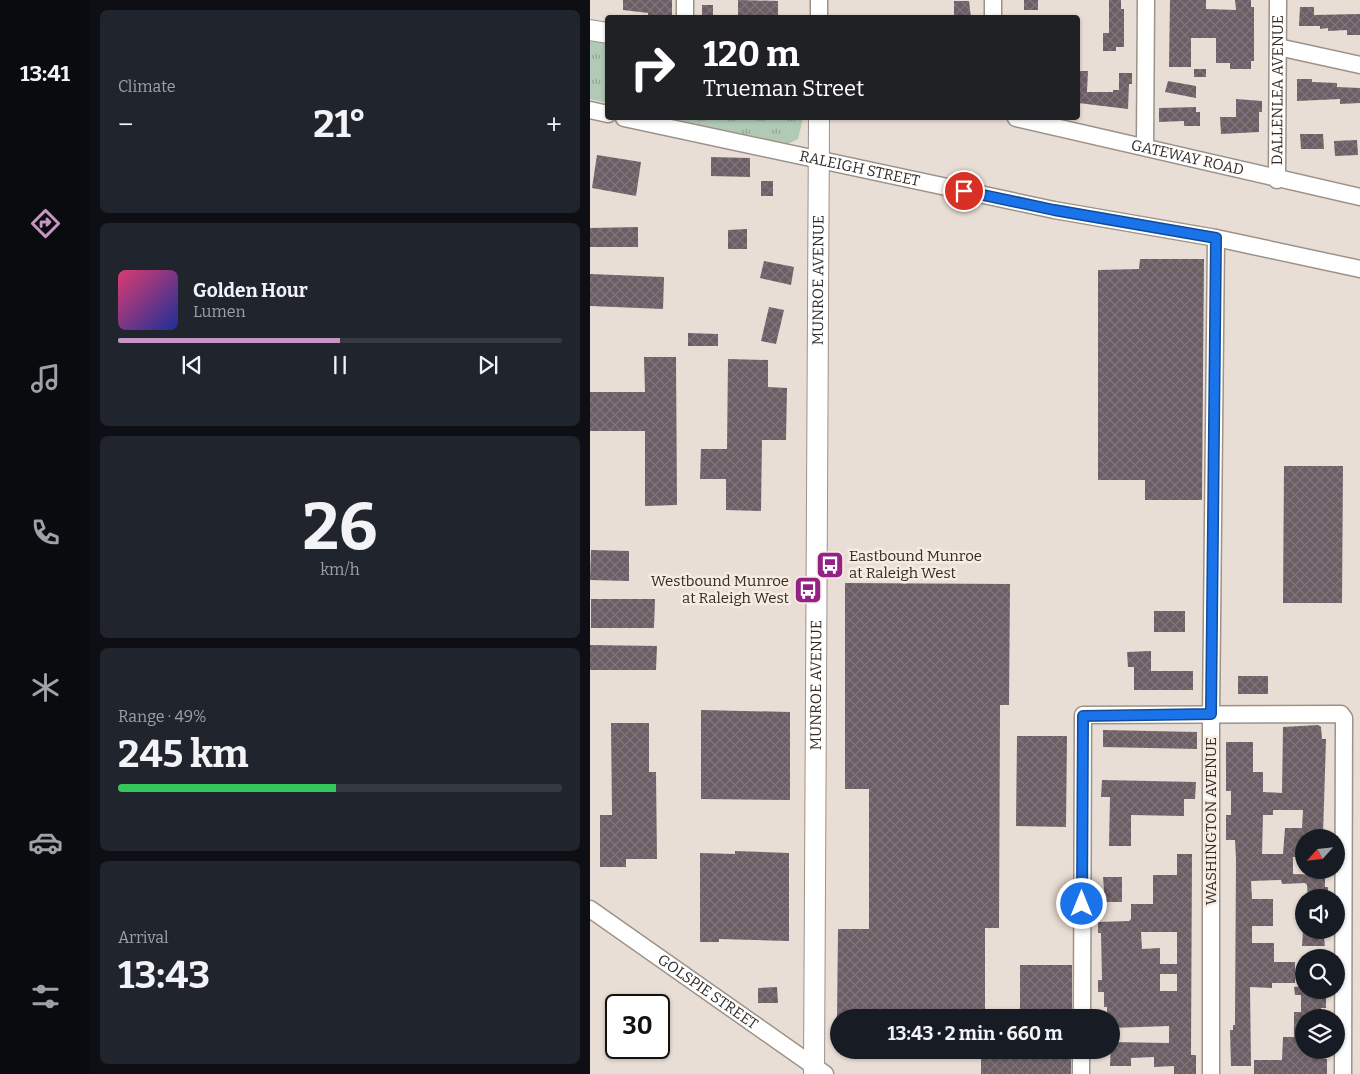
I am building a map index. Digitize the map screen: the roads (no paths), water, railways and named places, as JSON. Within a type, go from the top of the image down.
[{"type":"main road","points":[[590,30],[605,32]]},
{"type":"main road","name":"MUNROE AVENUE","points":[[818,1071],[819,120]]},
{"type":"street","points":[[684,0],[685,15]]},
{"type":"street","points":[[819,0],[819,15]]},
{"type":"street","points":[[993,0],[993,15]]},
{"type":"street","points":[[1145,146],[1146,0]]},
{"type":"street","name":"DALLENLEA AVENUE","points":[[1277,180],[1278,0]]},
{"type":"street","points":[[1278,47],[1360,65]]},
{"type":"street","points":[[590,110],[605,113]]},
{"type":"street","name":"RALEIGH STREET","points":[[633,120],[1054,210],[1216,238],[1360,269]]},
{"type":"street","name":"GATEWAY ROAD","points":[[1025,120],[1145,146],[1277,180],[1360,197]]},
{"type":"street","name":"WASHINGTON AVENUE","points":[[1211,1074],[1211,714],[1216,238]]},
{"type":"street","points":[[1082,1009],[1083,716],[1341,714],[1344,718],[1343,1074]]},
{"type":"street","name":"GOLSPIE STREET","points":[[590,909],[818,1071]]},
{"type":"street","points":[[1081,1074],[1082,1059]]},
{"type":"place","name":"Eastbound Munroe at Raleigh West","points":[[830,565]]},
{"type":"place","name":"Westbound Munroe at Raleigh West","points":[[808,590]]}]
